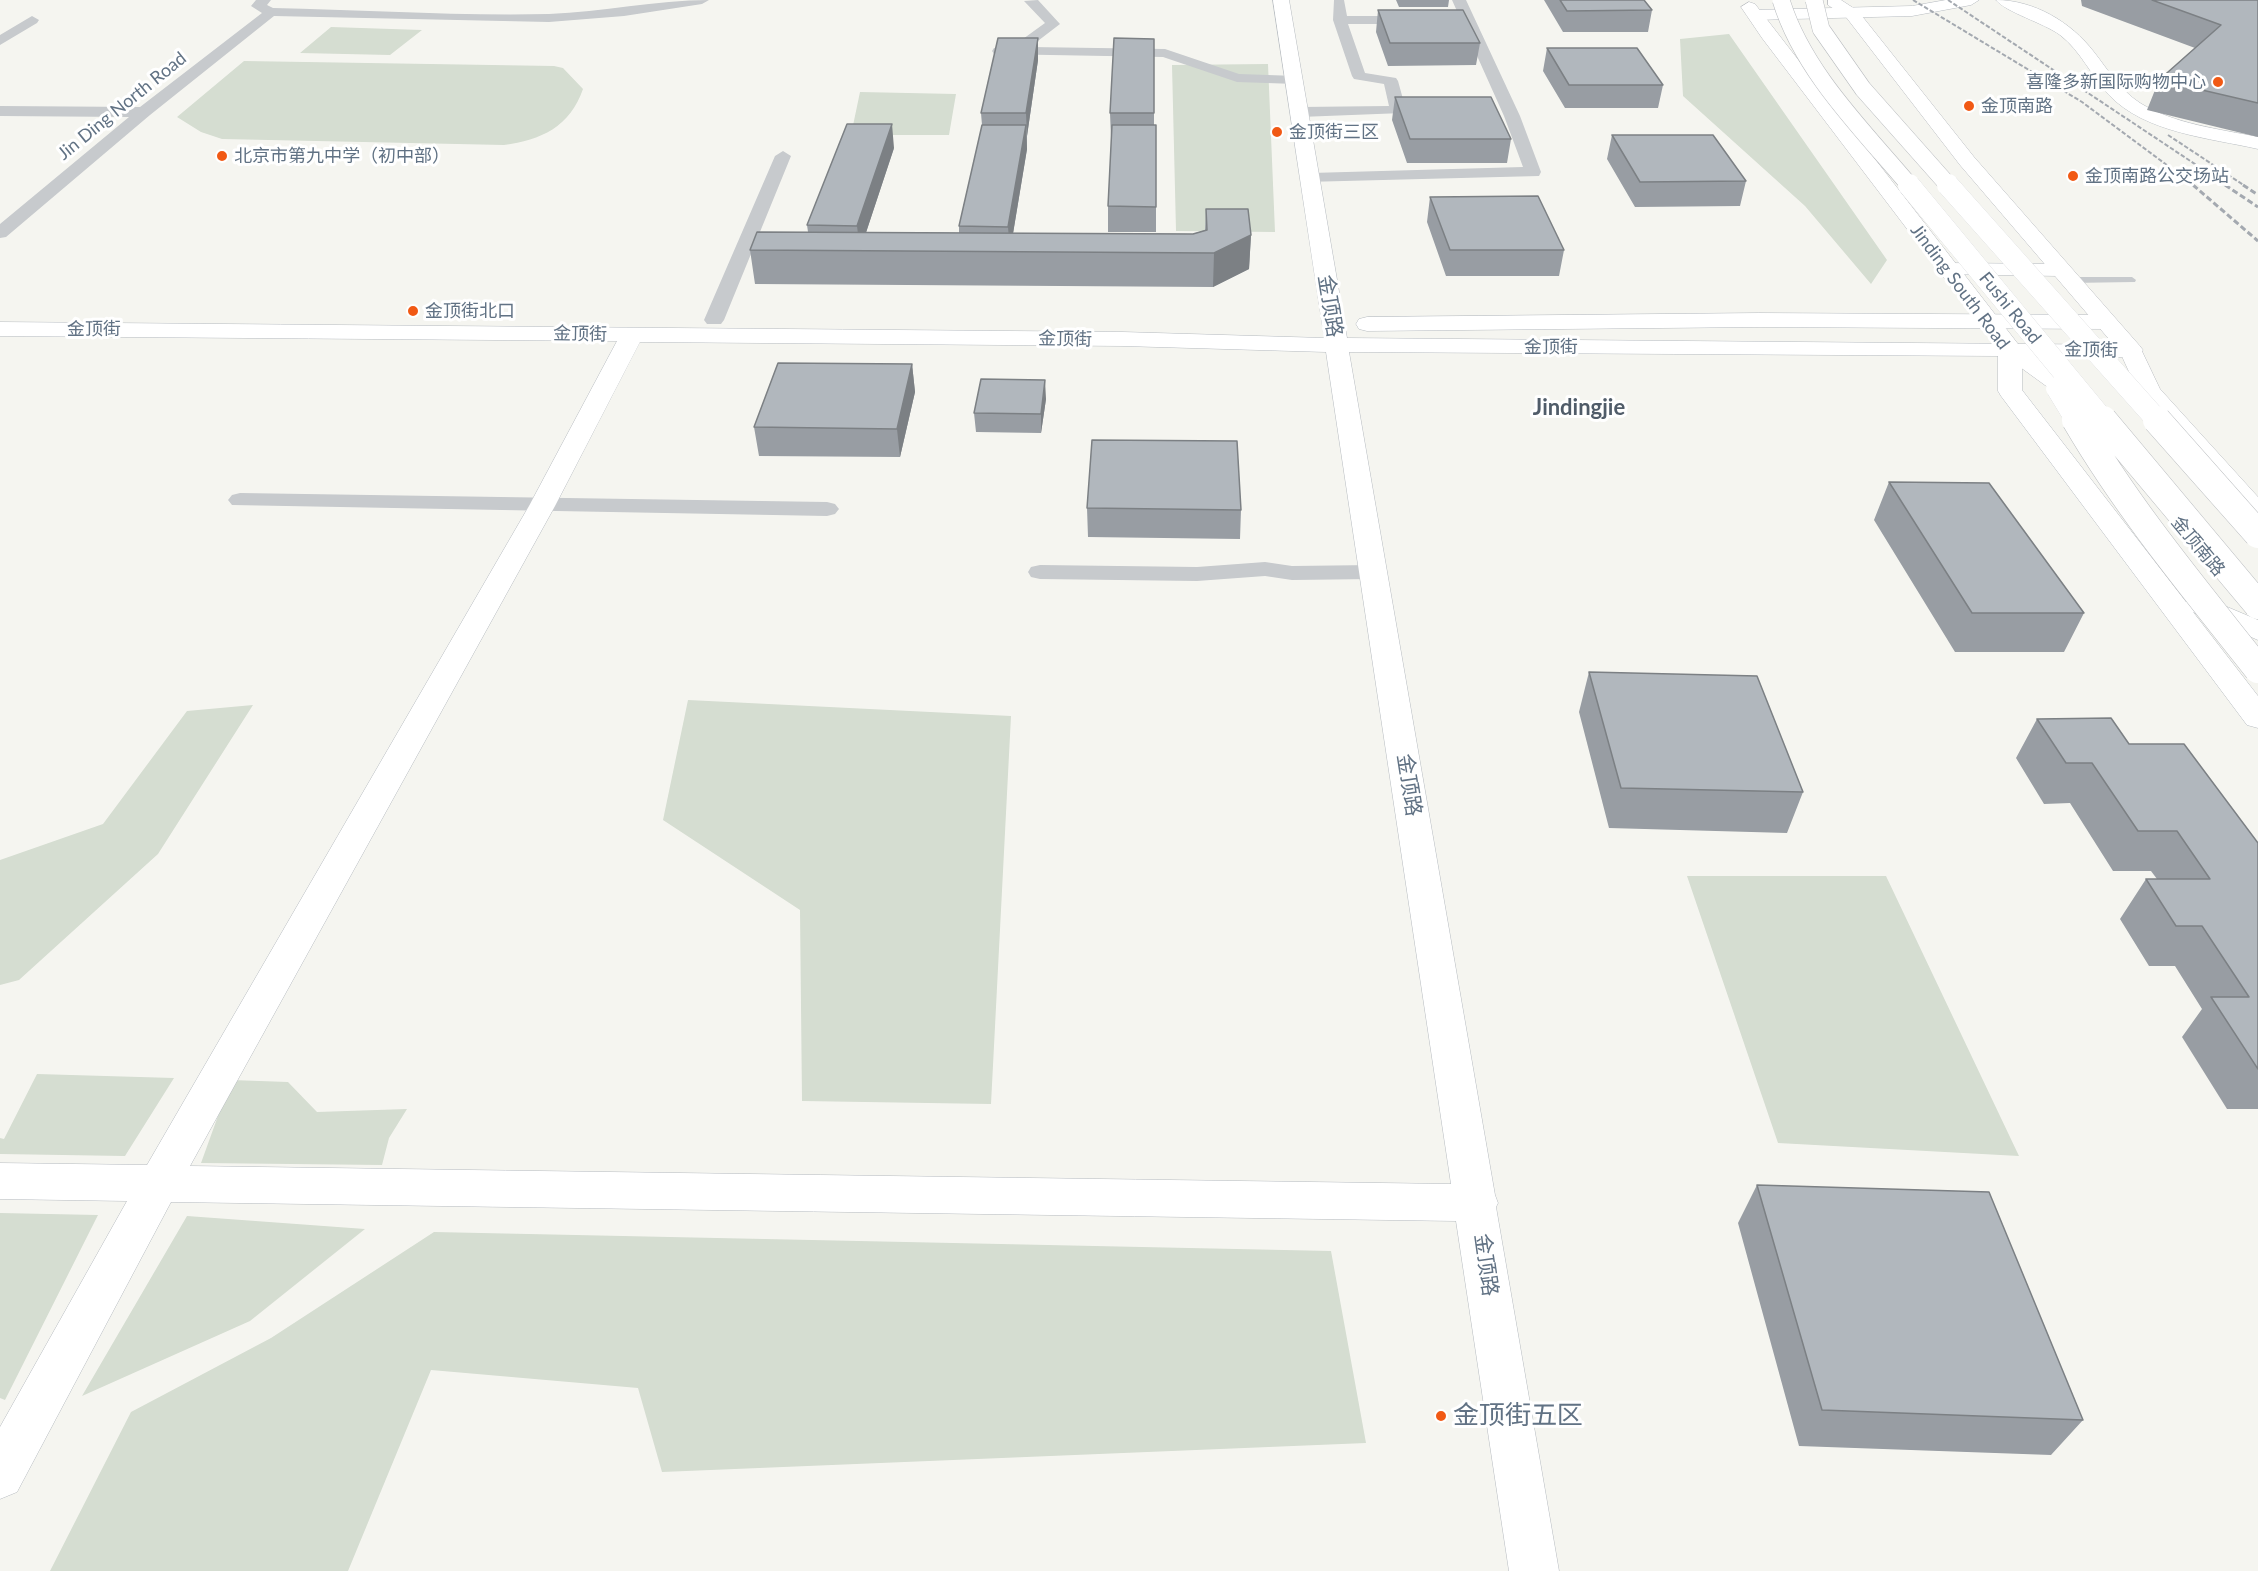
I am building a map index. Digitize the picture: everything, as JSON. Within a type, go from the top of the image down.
[{"type":"main road","name":"金顶路","points":[[1281,0],[1477,1203],[1534,1571]]},
{"type":"main road","name":"Fushi Road","points":[[1781,0],[1790,29],[1832,90],[2021,342],[2258,604]]},
{"type":"main road","points":[[1749,7],[1868,0]]},
{"type":"main road","points":[[1749,7],[1852,14],[1912,11],[1971,0]]},
{"type":"main road","points":[[2004,0],[2051,22],[2073,38],[2113,91],[2134,106],[2167,122],[2258,143]]},
{"type":"main road","name":"Fushi Road","points":[[1826,1],[1821,29],[1863,89],[2258,534]]},
{"type":"main road","points":[[1826,1],[1852,14],[1967,161],[2131,350],[2150,391],[2258,513]]},
{"type":"main road","name":"Jinding South Road","points":[[1749,7],[1987,321],[2021,342],[2010,391],[2258,718]]},
{"type":"main road","points":[[1946,269],[2064,275]]},
{"type":"main road","name":"金顶街","points":[[0,314],[714,320],[1334,335],[2021,342],[2131,350]]},
{"type":"main road","name":"金顶街","points":[[0,328],[1123,339],[1987,321],[2106,322]]},
{"type":"main road","points":[[0,1475],[159,1183],[542,506],[632,334]]},
{"type":"main road","name":"金顶南路","points":[[2021,342],[2069,391],[2258,619]]},
{"type":"main road","points":[[2021,342],[2063,401],[2104,468],[2169,557],[2258,669]]},
{"type":"main road","points":[[2159,586],[2258,631]]},
{"type":"main road","points":[[0,1180],[1477,1203]]},
{"type":"street","points":[[267,6],[549,18],[624,12],[702,0]]},
{"type":"street","points":[[1300,112],[1404,111],[1391,81],[1359,76],[1340,20],[1339,0]]},
{"type":"street","points":[[1311,178],[1533,172],[1512,116],[1463,21],[1459,0]]},
{"type":"street","points":[[1031,1],[1053,24],[1021,47],[997,51],[1165,53],[1237,78],[1296,81]]},
{"type":"street","name":"Jin Ding North Road","points":[[0,233],[267,6]]},
{"type":"street","points":[[0,40],[32,20]]},
{"type":"street","points":[[1340,20],[1434,20]]},
{"type":"street","points":[[0,111],[144,112]]},
{"type":"street","points":[[1489,115],[1512,116]]},
{"type":"street","points":[[714,320],[783,156]]},
{"type":"street","points":[[240,500],[827,509]]},
{"type":"street","points":[[1040,572],[1197,574],[1265,568],[1292,573],[1374,572]]},
{"type":"lane","points":[[2064,275],[2132,280]]},
{"type":"shaded area","points":[[331,27],[422,30],[390,55],[300,53]]},
{"type":"shaded area","points":[[1729,34],[1887,260],[1871,284],[1805,206],[1683,96],[1680,39]]},
{"type":"shaded area","points":[[244,61],[554,66],[563,68],[583,89],[570,113],[562,122],[542,135],[504,145],[222,139],[201,132],[177,117]]},
{"type":"shaded area","points":[[1268,64],[1275,232],[1176,231],[1172,65]]},
{"type":"shaded area","points":[[860,92],[956,94],[949,135],[851,135]]},
{"type":"shaded area","points":[[688,700],[1011,716],[991,1104],[802,1101],[800,910],[663,820]]},
{"type":"shaded area","points":[[253,705],[158,854],[19,980],[0,985],[0,860],[103,824],[187,711]]},
{"type":"shaded area","points":[[1687,876],[1886,876],[2019,1156],[1778,1143]]},
{"type":"shaded area","points":[[37,1074],[174,1078],[125,1156],[0,1154],[0,1138],[4,1139]]},
{"type":"shaded area","points":[[231,1080],[288,1082],[317,1112],[407,1109],[389,1138],[382,1165],[201,1163]]},
{"type":"shaded area","points":[[0,1213],[98,1215],[5,1400],[0,1398]]},
{"type":"shaded area","points":[[187,1216],[365,1229],[250,1321],[82,1396]]},
{"type":"shaded area","points":[[434,1232],[1331,1251],[1366,1443],[662,1472],[638,1388],[431,1370],[348,1571],[50,1571],[131,1412],[271,1338]]},
{"type":"building","points":[[1560,0],[1644,0],[1652,10],[1567,11]]},
{"type":"building","points":[[2152,0],[2258,0],[2258,103],[2159,80],[2221,25]]},
{"type":"building","points":[[1378,10],[1463,10],[1480,43],[1390,43]]},
{"type":"building","points":[[998,38],[1038,38],[1026,113],[981,113]]},
{"type":"building","points":[[1114,38],[1154,39],[1154,113],[1110,113]]},
{"type":"building","points":[[1547,48],[1637,48],[1663,85],[1569,85]]},
{"type":"building","points":[[1395,97],[1491,97],[1511,139],[1410,139]]},
{"type":"building","points":[[847,124],[892,124],[857,226],[807,225]]},
{"type":"building","points":[[982,125],[1026,125],[1008,227],[959,226]]},
{"type":"building","points":[[1112,125],[1156,125],[1156,207],[1108,206]]},
{"type":"building","points":[[1612,135],[1713,135],[1746,181],[1640,182]]},
{"type":"building","points":[[1538,196],[1564,250],[1450,250],[1430,197]]},
{"type":"building","points":[[1206,209],[1248,209],[1251,235],[1214,253],[750,250],[757,232],[1193,234],[1207,230]]},
{"type":"building","points":[[778,363],[912,364],[897,429],[754,427]]},
{"type":"building","points":[[981,379],[1045,380],[1041,414],[974,413]]},
{"type":"building","points":[[1092,440],[1237,441],[1241,510],[1087,508]]},
{"type":"building","points":[[1889,482],[1989,483],[2084,613],[1972,613]]},
{"type":"building","points":[[1589,672],[1757,676],[1803,792],[1621,788]]},
{"type":"building","points":[[2111,718],[2129,744],[2184,744],[2258,843],[2258,1069],[2211,997],[2249,997],[2202,926],[2176,926],[2146,879],[2210,879],[2177,831],[2138,831],[2092,763],[2066,763],[2037,719]]},
{"type":"building","points":[[1757,1185],[1989,1192],[2083,1420],[1822,1410]]},
{"type":"railway","points":[[1913,0],[2082,102],[2195,186]]},
{"type":"railway","points":[[1948,0],[2228,186]]},
{"type":"railway","points":[[2168,135],[2245,186]]},
{"type":"railway","points":[[2193,185],[2258,241]]},
{"type":"railway","points":[[2225,185],[2258,207]]},
{"type":"railway","points":[[2243,185],[2258,195]]},
{"type":"place","name":"喜隆多新国际购物中心","points":[[2218,82]]},
{"type":"place","name":"金顶南路","points":[[1969,106]]},
{"type":"place","name":"金顶街三区","points":[[1277,132]]},
{"type":"place","name":"北京市第九中学（初中部）","points":[[222,156]]},
{"type":"place","name":"金顶南路公交场站","points":[[2073,176]]},
{"type":"place","name":"金顶街北口","points":[[413,311]]},
{"type":"place","name":"金顶街五区","points":[[1441,1416]]},
{"type":"district","name":"Jindingjie","points":[[1579,408]]}]
